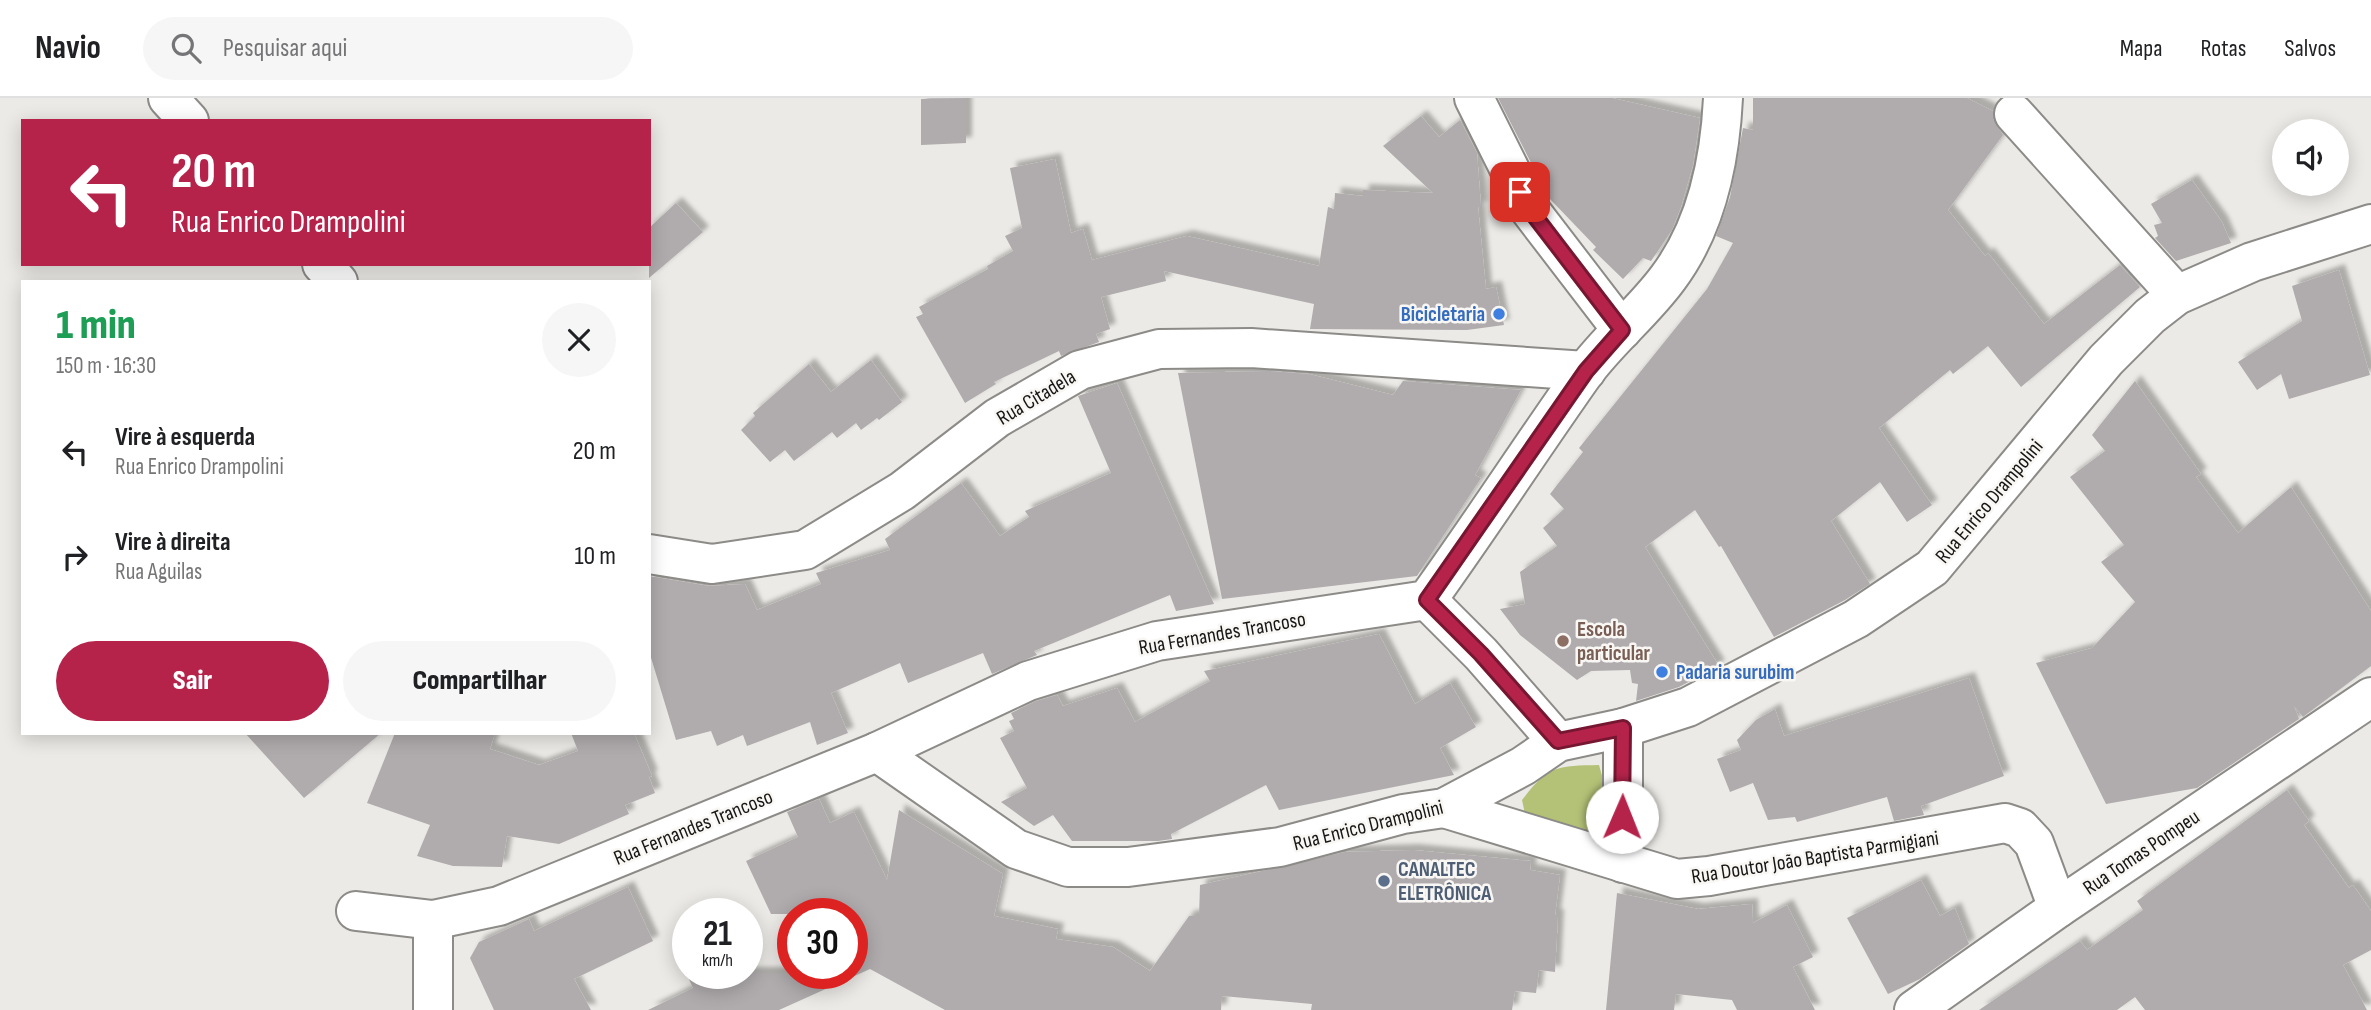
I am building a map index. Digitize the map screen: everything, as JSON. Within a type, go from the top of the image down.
[{"type":"street","points":[[168,98],[187,119]]},
{"type":"street","points":[[1474,98],[1530,210],[1622,330]]},
{"type":"street","points":[[1558,741],[1481,654],[1427,600],[1586,371],[1668,278],[1689,244],[1707,202],[1721,133],[1723,98]]},
{"type":"street","points":[[2014,114],[2177,295]]},
{"type":"street","name":"Rua Enrico Drampolini","points":[[877,752],[1016,849],[1068,867],[1128,867],[1279,847],[1403,814],[1444,808],[1523,766],[1558,741],[1623,728],[1688,707],[1856,619],[1932,568],[2106,360],[2150,316],[2177,295],[2252,262],[2371,225]]},
{"type":"street","points":[[324,266],[336,280]]},
{"type":"street","name":"Rua Citadela","points":[[651,554],[712,564],[805,550],[902,491],[998,418],[1080,370],[1159,349],[1251,348],[1586,371]]},
{"type":"street","name":"Rua Fernandes Trancoso","points":[[356,911],[433,920],[499,906],[877,752],[1028,681],[1157,641],[1427,600]]},
{"type":"street","name":"Rua Tomas Pompeu","points":[[1914,1010],[2058,908],[2371,697]]},
{"type":"street","points":[[1623,728],[1623,863]]},
{"type":"street","name":"Rua Doutor João Baptista Parmigiani","points":[[1444,808],[1677,879],[1709,876],[2005,823],[2020,828],[2034,843],[2058,908]]},
{"type":"street","points":[[433,920],[433,1010]]},
{"type":"green space","points":[[1599,765],[1618,833],[1586,837],[1525,814],[1522,800],[1547,774],[1563,767]]},
{"type":"building","points":[[966,98],[966,143],[921,145],[921,99]]},
{"type":"building","points":[[1498,98],[1612,98],[1700,118],[1693,165],[1681,207],[1672,230],[1651,261],[1643,258],[1623,279],[1593,250],[1596,247],[1549,198]]},
{"type":"building","points":[[1753,98],[1967,98],[1993,111],[1993,119],[2003,135],[1948,210],[1985,256],[1988,253],[2044,324],[2120,265],[2140,287],[2021,387],[1988,346],[1953,374],[1950,370],[1879,428],[1932,505],[1907,522],[1880,482],[1831,521],[1870,584],[1845,600],[1774,637],[1721,546],[1719,547],[1695,510],[1645,547],[1719,666],[1679,687],[1636,701],[1638,684],[1632,683],[1630,670],[1591,671],[1577,680],[1520,635],[1500,609],[1525,604],[1520,572],[1557,546],[1543,528],[1564,509],[1550,494],[1583,452],[1579,448],[1707,289],[1733,243],[1716,236],[1730,197],[1743,128],[1753,130]]},
{"type":"building","points":[[1421,116],[1439,137],[1460,120],[1477,153],[1481,207],[1478,207],[1486,289],[1496,287],[1504,325],[1467,330],[1310,329],[1314,304],[1164,271],[1166,281],[1101,297],[1110,329],[1096,334],[1099,342],[1061,356],[1059,351],[994,382],[996,384],[965,403],[916,317],[923,314],[919,307],[988,269],[987,266],[1013,251],[1005,236],[1022,228],[1010,168],[1055,159],[1071,233],[1083,229],[1092,260],[1187,236],[1319,266],[1328,207],[1334,209],[1335,193],[1363,196],[1363,190],[1433,193],[1383,146]]},
{"type":"building","points":[[2192,180],[2222,222],[2231,243],[2176,261],[2155,238],[2158,236],[2154,225],[2162,223],[2151,204]]},
{"type":"building","points":[[676,203],[703,232],[649,278],[651,226]]},
{"type":"building","points":[[2339,270],[2370,375],[2289,399],[2281,374],[2257,390],[2238,362],[2302,321],[2292,286]]},
{"type":"building","points":[[871,360],[902,402],[861,430],[856,423],[837,438],[832,432],[794,461],[785,450],[770,462],[741,430],[755,416],[753,413],[809,364],[831,392]]},
{"type":"building","points":[[1269,371],[1309,374],[1393,395],[1403,381],[1521,390],[1475,475],[1481,478],[1417,576],[1222,599],[1178,373]]},
{"type":"building","points":[[2135,381],[2201,474],[2196,477],[2238,533],[2291,487],[2371,611],[2371,666],[2303,717],[2294,706],[2299,719],[2197,788],[2106,804],[2036,663],[2092,648],[2135,602],[2101,562],[2124,545],[2070,477],[2105,451],[2092,435]]},
{"type":"building","points":[[1117,383],[1214,604],[1176,611],[1170,595],[1034,651],[1037,655],[992,674],[983,653],[908,683],[900,663],[831,693],[848,733],[817,745],[810,722],[747,746],[743,735],[717,746],[711,731],[676,740],[651,658],[651,576],[709,586],[745,584],[757,610],[821,584],[816,573],[890,550],[885,539],[961,483],[1000,536],[1029,517],[1025,511],[1111,473],[1078,396]]},
{"type":"building","points":[[1379,634],[1415,704],[1450,683],[1476,727],[1440,748],[1454,775],[1279,810],[1266,785],[1171,834],[1172,839],[1158,841],[1072,841],[1053,815],[1034,826],[1001,802],[1027,788],[1000,738],[1014,731],[1009,721],[1014,719],[1011,713],[1036,701],[1057,695],[1063,706],[1117,688],[1135,722],[1210,681],[1204,671]]},
{"type":"building","points":[[1969,678],[2004,776],[1921,806],[1924,815],[1894,821],[1887,797],[1797,822],[1795,817],[1768,820],[1753,783],[1730,792],[1717,759],[1741,750],[1737,740],[1756,720],[1775,709],[1784,736]]},
{"type":"building","points":[[247,735],[379,735],[304,798]]},
{"type":"building","points":[[394,735],[494,735],[490,749],[539,765],[578,751],[572,735],[635,735],[652,776],[649,777],[655,793],[625,805],[629,814],[559,844],[507,836],[502,867],[453,866],[417,856],[430,825],[367,803]]},
{"type":"building","points":[[2287,790],[2309,821],[2304,825],[2349,888],[2353,885],[2371,911],[2371,950],[2343,965],[2367,1010],[2145,1010],[2135,997],[2117,1010],[1979,1010],[2080,941],[2087,950],[2143,910],[2137,901]]},
{"type":"building","points":[[819,799],[830,823],[854,812],[887,880],[899,810],[1003,874],[994,916],[1058,929],[1056,939],[1113,947],[1150,971],[1189,916],[1199,916],[1200,885],[1345,852],[1413,850],[1531,861],[1530,870],[1560,875],[1555,915],[1558,915],[1555,972],[1539,970],[1536,993],[1515,991],[1512,1010],[1311,1010],[1312,1004],[1222,996],[1221,1010],[945,1010],[868,970],[868,898],[777,898],[777,914],[771,914],[746,861],[798,837],[787,812]]},
{"type":"building","points":[[1921,880],[1940,916],[1955,908],[1969,944],[1920,979],[1888,994],[1847,918]]},
{"type":"building","points":[[628,887],[653,941],[574,979],[591,1010],[494,1010],[470,958],[479,942],[529,919],[534,931]]},
{"type":"building","points":[[1617,893],[1698,909],[1752,904],[1753,923],[1787,905],[1813,957],[1793,967],[1815,1010],[1737,1010],[1732,1000],[1676,994],[1674,1010],[1606,1010]]},
{"type":"building","points":[[763,973],[777,973],[777,989],[826,989],[779,1010],[648,1010],[691,989],[763,989]]},
{"type":"place","name":"Bicicletaria","points":[[1499,314]]},
{"type":"place","name":"Escola particular","points":[[1563,641]]},
{"type":"place","name":"Padaria surubim","points":[[1662,672]]},
{"type":"place","name":"CANALTEC ELETRÔNICA","points":[[1384,881]]},
{"type":"route","points":[[1520,192],[1530,210],[1622,330],[1586,371],[1427,600],[1481,654],[1558,741],[1623,728],[1622,817]]}]
